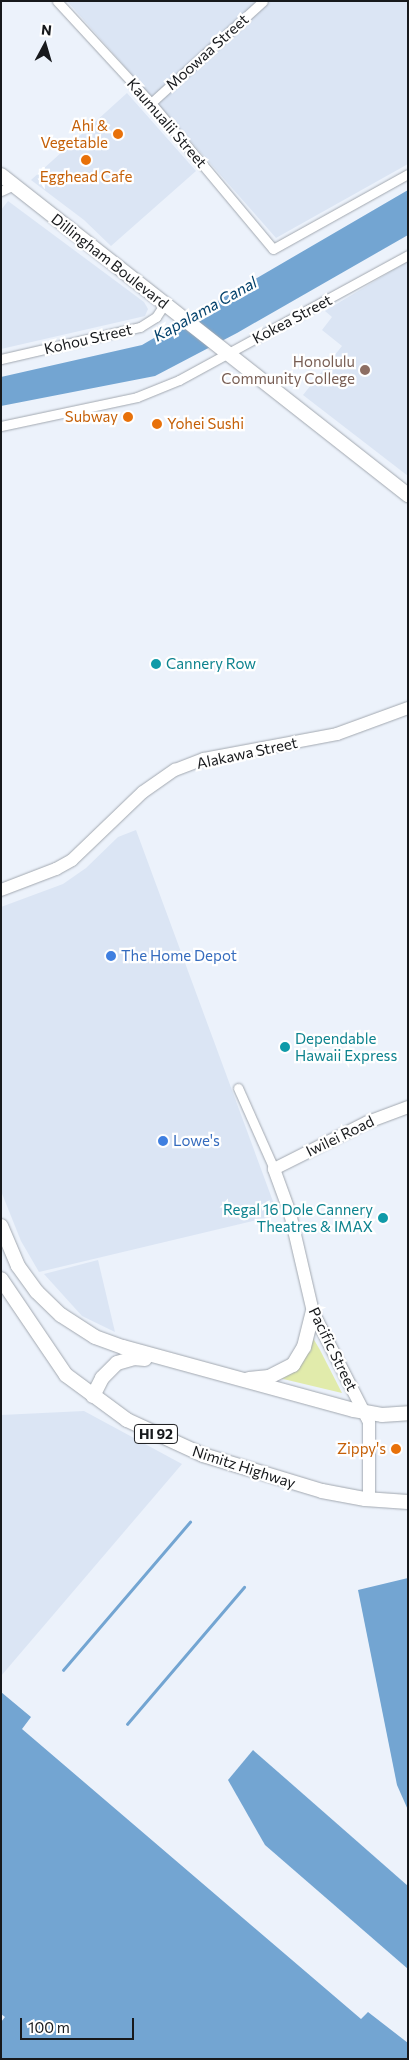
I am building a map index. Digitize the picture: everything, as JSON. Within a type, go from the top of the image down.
[{"type":"main road","name":"Dillingham Boulevard","points":[[1,175],[7,188],[165,303],[408,495]]},
{"type":"main road","points":[[1,1226],[27,1280],[61,1315],[95,1337],[166,1360],[365,1413],[408,1413]]},
{"type":"main road","name":"Nimitz Highway","points":[[1,1279],[59,1367],[92,1396],[137,1425],[203,1455],[322,1491],[369,1500],[408,1502]]},
{"type":"main road","points":[[239,1380],[269,1377],[293,1365],[304,1347],[312,1312]]},
{"type":"main road","points":[[92,1396],[102,1378],[117,1363],[134,1358],[166,1360]]},
{"type":"street","name":"Kaumualii Street","points":[[57,1],[150,103],[273,249],[408,174]]},
{"type":"street","name":"Moowaa Street","points":[[150,103],[263,1]]},
{"type":"street","name":"Kokea Street","points":[[1,426],[136,397],[179,380],[408,255]]},
{"type":"street","name":"Kohou Street","points":[[1,359],[140,327],[156,317],[165,303]]},
{"type":"street","name":"Alakawa Street","points":[[1,890],[56,869],[72,860],[142,792],[175,770],[204,759],[328,736],[408,708]]},
{"type":"street","name":"Pacific Street","points":[[238,1088],[274,1169],[290,1213],[312,1312],[369,1422],[369,1500]]},
{"type":"street","name":"Iwilei Road","points":[[274,1169],[368,1122],[408,1107]]},
{"type":"shaded area","points":[[67,1],[408,1],[408,164],[276,238]]},
{"type":"shaded area","points":[[127,93],[196,171],[111,246],[84,220],[31,180]]},
{"type":"shaded area","points":[[8,201],[144,302],[148,309],[145,316],[1,349],[1,210]]},
{"type":"shaded area","name":"Honolulu Community College","points":[[408,261],[408,476],[303,395],[342,346],[322,330],[332,317],[325,311]]},
{"type":"shaded area","points":[[136,830],[278,1215],[39,1272],[21,1241],[1,1191],[1,907],[63,884],[86,868],[118,837]]},
{"type":"shaded area","points":[[98,1260],[115,1332],[82,1316],[44,1274]]},
{"type":"shaded area","points":[[84,1411],[182,1464],[1,1676],[1,1415]]},
{"type":"green space","points":[[310,1333],[320,1350],[342,1393],[279,1378]]},
{"type":"water","name":"Kapalama Canal","points":[[408,190],[408,235],[237,333],[155,376],[1,406],[1,377],[142,345]]},
{"type":"water","points":[[408,1578],[408,1810],[397,1785],[358,1590]]},
{"type":"water","points":[[1,1692],[31,1717],[22,1729],[361,2019],[368,2012],[408,2043],[408,2059],[1,2059],[1,2022],[5,2017],[1,2014]]},
{"type":"water","points":[[253,1750],[408,1886],[408,1969],[265,1845],[228,1780]]},
{"type":"waterway","points":[[63,1670],[190,1522]]},
{"type":"waterway","points":[[127,1724],[244,1587]]},
{"type":"place","name":"Ahi & Vegetable","points":[[118,134]]},
{"type":"place","name":"Egghead Cafe","points":[[86,160]]},
{"type":"place","name":"Honolulu Community College","points":[[365,370]]},
{"type":"place","name":"Subway","points":[[128,417]]},
{"type":"place","name":"Yohei Sushi","points":[[157,424]]},
{"type":"place","name":"Cannery Row","points":[[156,664]]},
{"type":"place","name":"The Home Depot","points":[[111,956]]},
{"type":"place","name":"Dependable Hawaii Express","points":[[285,1047]]},
{"type":"place","name":"Lowe's","points":[[163,1141]]},
{"type":"place","name":"Regal 16 Dole Cannery Theatres & IMAX","points":[[383,1218]]},
{"type":"place","name":"Zippy's","points":[[396,1449]]}]
